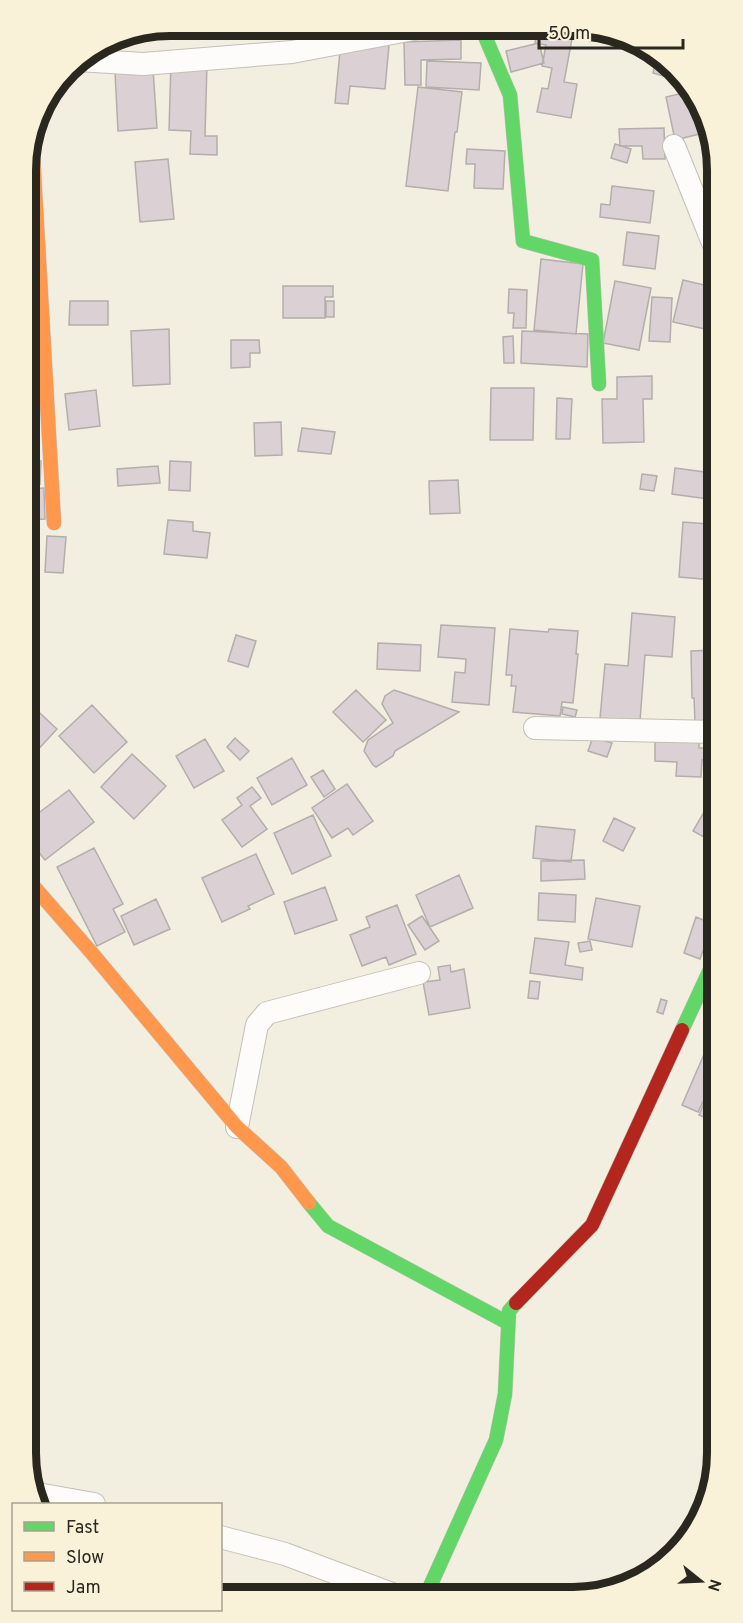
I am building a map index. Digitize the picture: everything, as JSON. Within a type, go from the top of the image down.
[{"type":"street","points":[[93,61],[143,64],[292,52],[376,36]]},
{"type":"street","points":[[485,36],[510,95],[523,241],[592,260],[598,384]]},
{"type":"street","points":[[674,146],[707,228]]},
{"type":"street","points":[[36,299],[54,523]]},
{"type":"street","points":[[535,728],[707,732]]},
{"type":"street","points":[[36,889],[237,1127],[281,1167],[328,1226],[508,1323]]},
{"type":"street","points":[[237,1127],[257,1025],[267,1012],[419,973]]},
{"type":"street","points":[[430,1587],[496,1440],[505,1394],[509,1311],[592,1225],[707,976]]},
{"type":"street","points":[[43,1495],[88,1503]]},
{"type":"street","points":[[222,1538],[285,1554],[373,1587]]},
{"type":"building","points":[[536,36],[573,36],[564,82],[577,84],[571,118],[537,112],[542,88],[548,89],[552,68],[542,66],[546,45],[535,43]]},
{"type":"building","points":[[461,40],[461,59],[421,60],[421,85],[405,85],[404,42]]},
{"type":"building","points":[[341,41],[389,45],[385,89],[350,86],[348,104],[335,103]]},
{"type":"building","points":[[539,43],[544,63],[511,72],[506,51]]},
{"type":"building","points":[[427,61],[481,63],[479,90],[426,87]]},
{"type":"building","points":[[171,62],[207,63],[205,136],[217,136],[217,155],[190,154],[191,131],[169,130]]},
{"type":"building","points":[[655,65],[670,78],[653,73]]},
{"type":"building","points":[[153,69],[157,128],[118,131],[115,72]]},
{"type":"building","points":[[418,87],[462,92],[448,191],[406,186]]},
{"type":"building","points":[[682,93],[697,119],[702,134],[675,140],[666,97]]},
{"type":"building","points":[[664,128],[665,159],[643,159],[642,146],[620,146],[619,129]]},
{"type":"building","points":[[615,144],[631,149],[627,163],[611,158]]},
{"type":"building","points":[[467,149],[505,151],[503,189],[474,188],[475,164],[466,164]]},
{"type":"building","points":[[168,159],[174,219],[140,222],[135,162]]},
{"type":"building","points":[[612,186],[654,191],[650,223],[600,217],[601,204],[610,205]]},
{"type":"building","points":[[627,232],[659,236],[655,269],[623,265]]},
{"type":"building","points":[[541,259],[583,264],[576,334],[534,330]]},
{"type":"building","points":[[683,280],[707,286],[707,329],[673,322]]},
{"type":"building","points":[[615,281],[651,288],[639,350],[603,343]]},
{"type":"building","points":[[283,286],[333,286],[333,297],[325,297],[325,318],[283,318]]},
{"type":"building","points":[[509,289],[527,290],[526,328],[513,328],[514,313],[508,313]]},
{"type":"building","points":[[652,297],[672,298],[670,342],[649,341]]},
{"type":"building","points":[[70,301],[108,301],[108,325],[69,325]]},
{"type":"building","points":[[326,301],[334,301],[334,317],[326,317]]},
{"type":"building","points":[[169,329],[170,384],[133,386],[131,331]]},
{"type":"building","points":[[522,331],[588,334],[587,367],[521,363]]},
{"type":"building","points":[[513,336],[514,363],[504,363],[503,337]]},
{"type":"building","points":[[231,340],[259,340],[260,353],[250,353],[250,367],[231,368]]},
{"type":"building","points":[[652,376],[652,399],[643,399],[644,442],[603,443],[602,399],[617,399],[617,377]]},
{"type":"building","points":[[491,388],[534,388],[533,440],[490,440]]},
{"type":"building","points":[[96,390],[100,426],[69,430],[65,394]]},
{"type":"building","points":[[557,398],[572,399],[570,439],[556,439]]},
{"type":"building","points":[[281,422],[282,455],[255,456],[254,423]]},
{"type":"building","points":[[302,428],[335,432],[331,454],[298,451]]},
{"type":"building","points":[[36,461],[41,461],[40,484],[36,484]]},
{"type":"building","points":[[170,461],[191,462],[190,491],[169,490]]},
{"type":"building","points":[[158,466],[160,483],[118,486],[117,469]]},
{"type":"building","points":[[675,468],[707,472],[707,499],[672,494]]},
{"type":"building","points":[[642,474],[657,476],[654,491],[640,489]]},
{"type":"building","points":[[458,480],[460,513],[430,514],[429,481]]},
{"type":"building","points":[[36,488],[44,488],[45,519],[36,520]]},
{"type":"building","points":[[168,520],[193,522],[193,531],[210,533],[207,558],[164,554]]},
{"type":"building","points":[[683,522],[707,524],[707,579],[679,577]]},
{"type":"building","points":[[47,536],[66,537],[63,573],[45,572]]},
{"type":"building","points":[[632,613],[675,617],[672,657],[645,655],[640,721],[600,718],[605,664],[628,666]]},
{"type":"building","points":[[441,625],[495,628],[489,705],[452,702],[455,672],[465,673],[466,659],[438,657]]},
{"type":"building","points":[[510,629],[548,632],[549,629],[578,631],[573,703],[562,702],[560,716],[513,712],[516,686],[511,686],[512,675],[506,675]]},
{"type":"building","points":[[236,635],[256,641],[248,667],[228,661]]},
{"type":"building","points":[[378,643],[421,645],[420,671],[377,669]]},
{"type":"building","points":[[707,650],[707,720],[695,721],[691,651]]},
{"type":"building","points":[[356,690],[386,720],[363,742],[333,712]]},
{"type":"building","points":[[394,690],[459,712],[395,751],[393,756],[376,767],[364,751],[368,740],[393,723],[382,704],[385,696]]},
{"type":"building","points":[[92,705],[127,742],[94,773],[59,736]]},
{"type":"building","points":[[563,707],[577,710],[575,717],[562,714]]},
{"type":"building","points":[[36,709],[57,729],[36,752]]},
{"type":"building","points":[[655,735],[699,736],[699,748],[707,748],[707,760],[702,760],[701,777],[676,776],[677,762],[655,761]]},
{"type":"building","points":[[593,737],[612,743],[607,757],[588,751]]},
{"type":"building","points":[[235,738],[249,751],[240,760],[227,747]]},
{"type":"building","points":[[205,739],[224,771],[194,788],[176,756]]},
{"type":"building","points":[[132,754],[166,786],[134,819],[101,787]]},
{"type":"building","points":[[292,758],[307,785],[272,805],[257,778]]},
{"type":"building","points":[[323,770],[335,789],[324,797],[311,777]]},
{"type":"building","points":[[347,784],[373,821],[353,835],[348,828],[332,838],[312,808]]},
{"type":"building","points":[[252,787],[261,798],[250,806],[267,829],[242,847],[222,820],[242,805],[237,798]]},
{"type":"building","points":[[69,790],[94,822],[45,860],[36,849],[36,815]]},
{"type":"building","points":[[707,807],[707,839],[693,831]]},
{"type":"building","points":[[313,815],[331,856],[292,874],[274,833]]},
{"type":"building","points":[[614,818],[635,828],[623,851],[603,841]]},
{"type":"building","points":[[536,826],[575,830],[571,862],[533,858]]},
{"type":"building","points":[[94,848],[123,904],[113,909],[125,932],[97,946],[57,867]]},
{"type":"building","points":[[256,854],[274,894],[248,906],[250,909],[222,922],[202,878]]},
{"type":"building","points":[[584,860],[585,879],[541,881],[541,861]]},
{"type":"building","points":[[459,875],[473,908],[430,927],[416,895]]},
{"type":"building","points":[[325,887],[337,920],[295,934],[284,902]]},
{"type":"building","points":[[539,893],[576,895],[575,922],[538,920]]},
{"type":"building","points":[[596,898],[640,906],[632,947],[588,939]]},
{"type":"building","points":[[156,899],[170,929],[134,945],[121,916]]},
{"type":"building","points":[[397,905],[416,954],[389,965],[386,957],[362,966],[350,935],[370,927],[366,917]]},
{"type":"building","points":[[422,916],[439,941],[425,950],[408,925]]},
{"type":"building","points":[[696,917],[707,922],[707,940],[700,959],[684,953]]},
{"type":"building","points":[[535,938],[569,942],[565,965],[583,968],[582,980],[530,973]]},
{"type":"building","points":[[590,941],[592,950],[580,952],[578,943]]},
{"type":"building","points":[[450,965],[451,972],[464,969],[470,1008],[429,1015],[423,982],[440,980],[438,967]]},
{"type":"building","points":[[530,981],[540,982],[538,999],[528,998]]},
{"type":"building","points":[[661,999],[667,1001],[663,1014],[657,1012]]},
{"type":"building","points":[[707,1045],[707,1093],[698,1112],[682,1105]]},
{"type":"building","points":[[707,1096],[707,1118],[699,1115]]},
{"type":"traffic: fast","points":[[485,36],[510,95],[523,241],[592,260],[599,384]]},
{"type":"traffic: fast","points":[[682,1030],[707,976]]},
{"type":"traffic: fast","points":[[309,1203],[328,1226],[508,1323]]},
{"type":"traffic: fast","points":[[430,1587],[496,1440],[505,1394],[509,1311],[516,1303]]},
{"type":"traffic: slow","points":[[36,209],[54,523]]},
{"type":"traffic: slow","points":[[36,889],[237,1127],[281,1167],[309,1203]]},
{"type":"traffic: jam","points":[[516,1303],[592,1225],[682,1030]]}]
